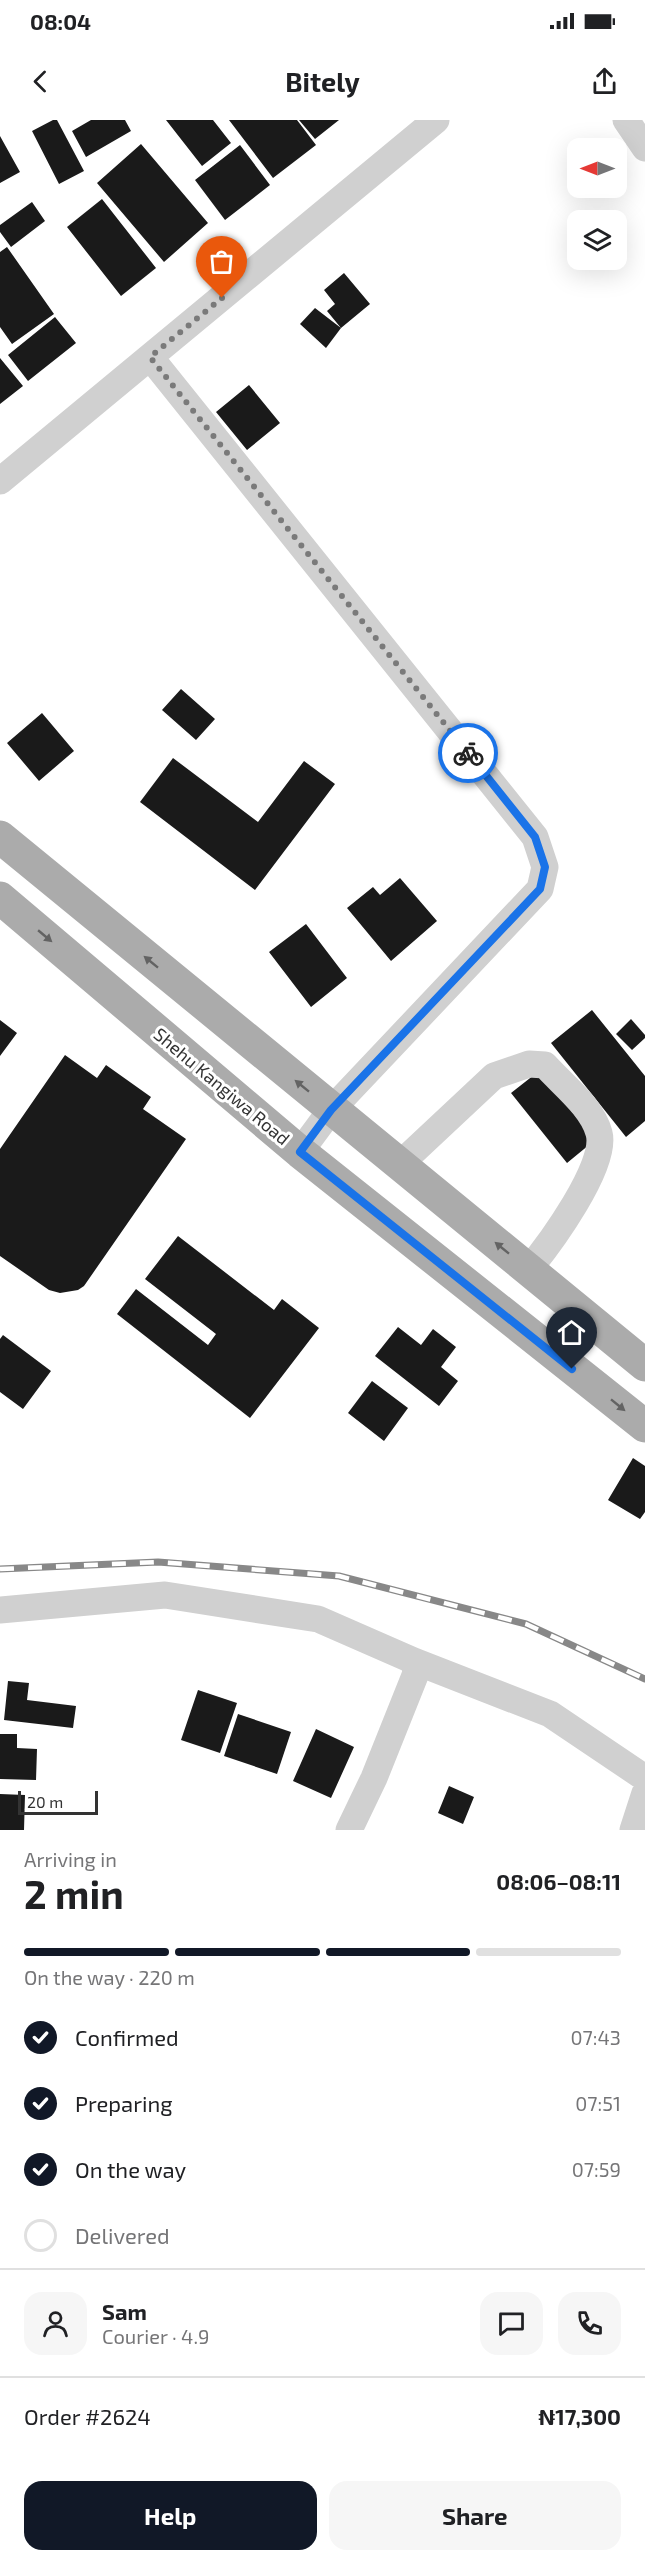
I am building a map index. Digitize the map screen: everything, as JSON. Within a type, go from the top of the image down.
[{"type":"main road","points":[[0,837],[645,1365]]},
{"type":"main road","name":"Shehu Kangiwa Road","points":[[0,898],[300,1152],[645,1426]]},
{"type":"street","points":[[0,481],[436,120]]},
{"type":"street","points":[[626,120],[645,148]]},
{"type":"street","points":[[150,357],[535,837],[545,867],[540,889],[331,1110],[300,1152]]},
{"type":"street","points":[[399,1165],[494,1076],[529,1064],[545,1065],[592,1117],[600,1135],[599,1158],[557,1234],[528,1270]]},
{"type":"street","points":[[0,1610],[165,1595],[318,1619],[414,1661],[550,1714],[645,1778]]},
{"type":"street","points":[[349,1830],[374,1778],[416,1673],[414,1661]]},
{"type":"street","points":[[633,1830],[645,1792]]},
{"type":"building","points":[[57,120],[84,171],[59,184],[32,131]]},
{"type":"building","points":[[91,120],[125,120],[131,131],[86,157],[72,131]]},
{"type":"building","points":[[166,120],[213,120],[231,143],[202,166]]},
{"type":"building","points":[[229,120],[297,120],[316,145],[273,178]]},
{"type":"building","points":[[299,120],[339,120],[315,139]]},
{"type":"building","points":[[0,136],[20,172],[0,183]]},
{"type":"building","points":[[141,144],[208,223],[164,262],[97,183]]},
{"type":"building","points":[[240,145],[270,185],[225,220],[195,180]]},
{"type":"building","points":[[102,199],[156,268],[121,296],[67,227]]},
{"type":"building","points":[[32,202],[45,221],[11,247],[0,232],[0,225]]},
{"type":"building","points":[[7,247],[54,314],[12,344],[0,327],[0,252]]},
{"type":"building","points":[[344,273],[370,304],[341,328],[327,311],[335,304],[324,290]]},
{"type":"building","points":[[315,308],[341,328],[326,348],[300,324]]},
{"type":"building","points":[[55,317],[76,343],[28,381],[8,355]]},
{"type":"building","points":[[0,358],[23,386],[0,404]]},
{"type":"building","points":[[249,385],[280,423],[247,450],[216,412]]},
{"type":"building","points":[[181,689],[215,719],[196,740],[162,710]]},
{"type":"building","points":[[42,713],[74,751],[39,781],[7,743]]},
{"type":"building","points":[[173,758],[258,822],[304,761],[335,784],[255,890],[140,802]]},
{"type":"building","points":[[400,878],[437,921],[391,961],[347,908],[373,887],[380,895]]},
{"type":"building","points":[[306,924],[347,978],[311,1007],[269,952]]},
{"type":"building","points":[[592,1010],[645,1076],[645,1121],[626,1137],[551,1043]]},
{"type":"building","points":[[631,1019],[645,1035],[645,1038],[632,1050],[616,1034]]},
{"type":"building","points":[[0,1020],[17,1033],[0,1056]]},
{"type":"building","points":[[65,1055],[97,1078],[106,1065],[151,1097],[143,1109],[186,1139],[84,1286],[78,1290],[60,1293],[49,1290],[0,1256],[0,1149]]},
{"type":"building","points":[[539,1071],[595,1140],[567,1163],[511,1093]]},
{"type":"building","points":[[178,1236],[274,1310],[282,1299],[319,1328],[250,1418],[117,1314],[136,1289],[208,1345],[216,1334],[145,1279]]},
{"type":"building","points":[[398,1327],[421,1345],[433,1329],[456,1347],[441,1367],[458,1381],[439,1406],[375,1356]]},
{"type":"building","points":[[3,1335],[51,1371],[23,1409],[0,1392],[0,1339]]},
{"type":"building","points":[[372,1381],[408,1408],[384,1441],[348,1413]]},
{"type":"building","points":[[633,1458],[645,1466],[645,1512],[640,1519],[608,1500]]},
{"type":"building","points":[[8,1681],[29,1683],[27,1700],[76,1706],[73,1728],[4,1720]]},
{"type":"building","points":[[198,1690],[237,1703],[220,1753],[181,1740]]},
{"type":"building","points":[[238,1714],[291,1732],[277,1774],[224,1756]]},
{"type":"building","points":[[316,1729],[354,1747],[331,1798],[293,1781]]},
{"type":"building","points":[[0,1734],[17,1734],[17,1748],[37,1749],[36,1780],[0,1779]]},
{"type":"building","points":[[449,1786],[474,1797],[463,1824],[438,1813]]},
{"type":"building","points":[[0,1794],[25,1795],[24,1830],[0,1830]]},
{"type":"railway","points":[[0,1569],[158,1562],[339,1576],[526,1624],[645,1679]]},
{"type":"way so far","points":[[222,298],[150,357],[468,753]]},
{"type":"route","points":[[468,753],[535,837],[545,867],[540,889],[331,1110],[300,1152],[572,1369]]}]
